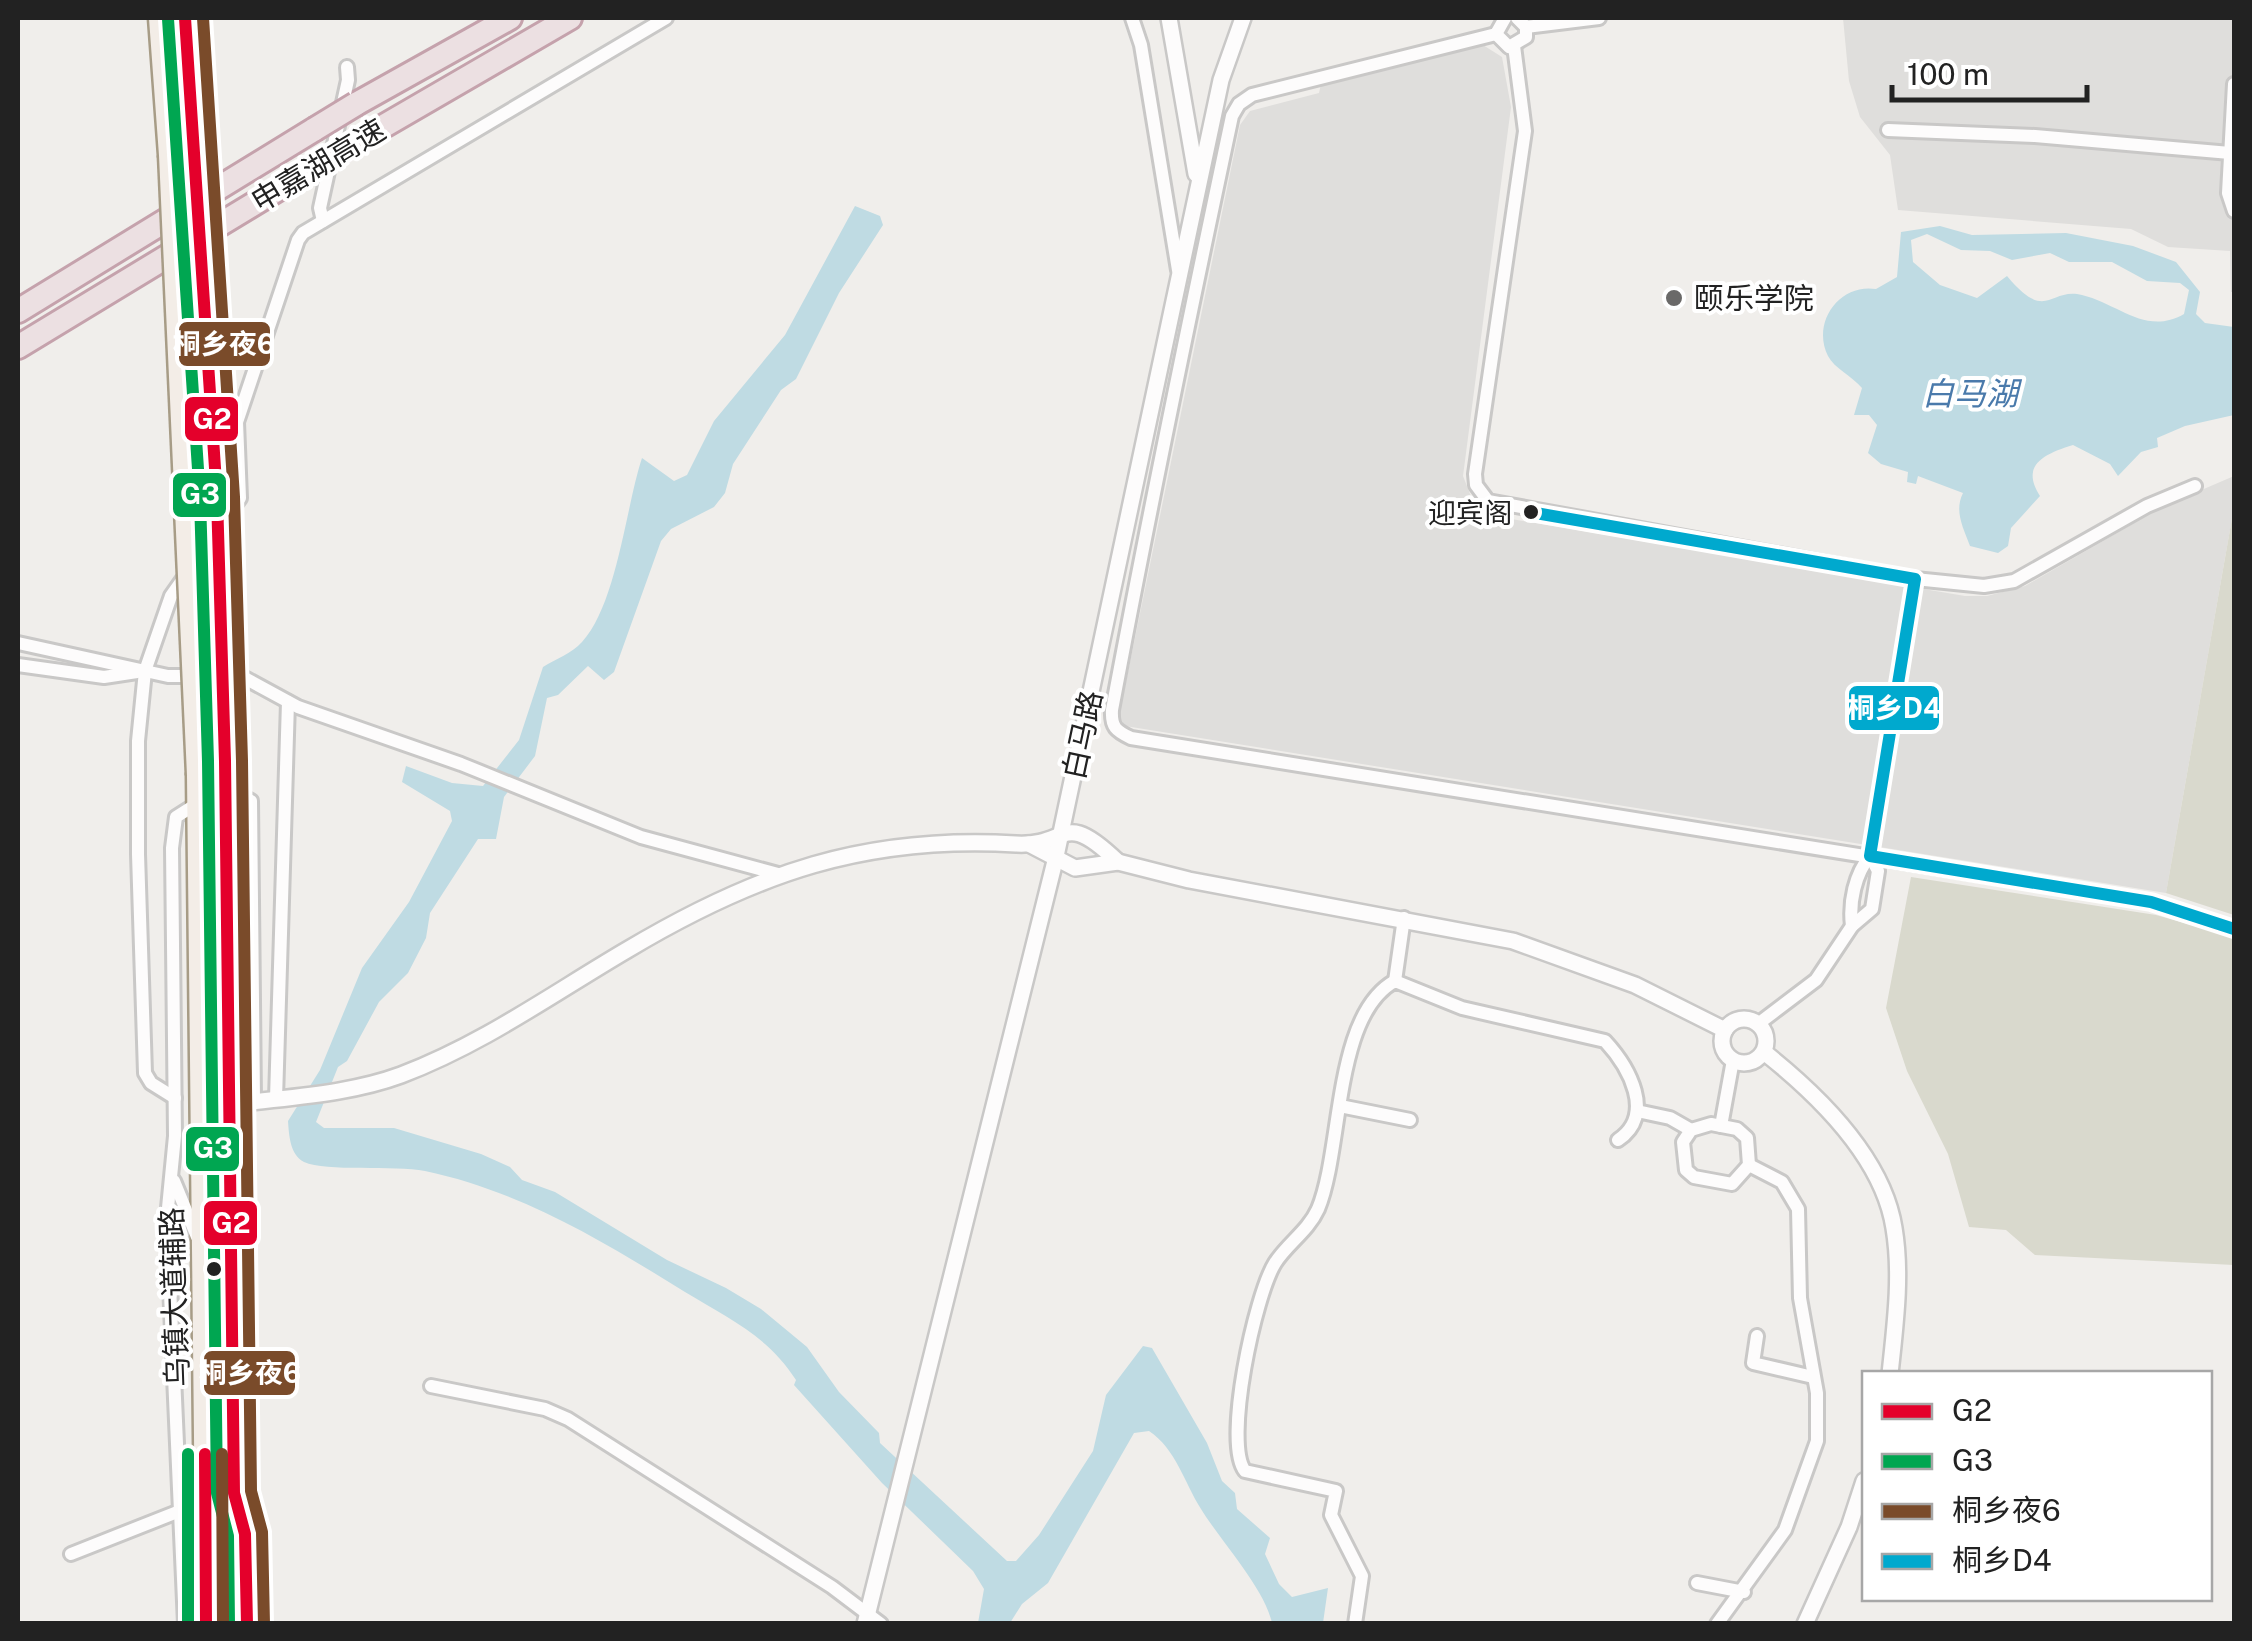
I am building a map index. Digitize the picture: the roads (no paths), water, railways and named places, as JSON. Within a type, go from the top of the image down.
[{"type":"highway","name":"申嘉湖高速","points":[[18,311],[356,104],[510,18]]},
{"type":"highway","name":"申嘉湖高速","points":[[18,347],[568,18]]},
{"type":"main road","points":[[159,18],[188,511],[198,803],[206,1624]]},
{"type":"main road","points":[[185,18],[216,498],[225,786],[234,1624]]},
{"type":"main road","points":[[204,1432],[233,1432]]},
{"type":"main road","points":[[234,1493],[245,1534],[248,1624]]},
{"type":"street","points":[[175,1098],[151,1084],[145,1073],[138,854],[138,741],[144,670],[170,596],[238,505],[240,412],[298,240],[323,220],[666,18]]},
{"type":"street","points":[[1132,18],[1141,44],[1179,273]]},
{"type":"street","points":[[1169,18],[1198,188]]},
{"type":"street","name":"白马路","points":[[866,1618],[1056,861],[1221,80],[1243,18]]},
{"type":"street","points":[[1514,46],[1526,37],[1521,22],[1599,18]]},
{"type":"street","points":[[1514,46],[1500,42],[1500,22],[1252,95],[1238,104],[1188,322],[1111,723],[1131,738],[2151,902],[2234,930]]},
{"type":"street","points":[[1514,46],[1525,130],[1474,474],[1488,501],[1517,510],[1916,580],[1984,586],[2014,581],[2147,506],[2194,486]]},
{"type":"street","points":[[323,220],[320,208],[348,80],[347,67]]},
{"type":"street","points":[[2234,85],[2228,193],[2234,210]]},
{"type":"street","points":[[1888,130],[2036,136],[2230,153]]},
{"type":"street","points":[[1852,926],[1859,868],[1870,856],[1916,580]]},
{"type":"street","points":[[18,643],[168,676],[241,676],[288,702],[461,764],[642,836],[778,874]]},
{"type":"street","points":[[18,665],[104,677],[144,670]]},
{"type":"street","points":[[279,1098],[288,702]]},
{"type":"street","points":[[225,786],[251,801],[254,1102]]},
{"type":"street","name":"乌镇大道辅路","points":[[184,1624],[167,1236],[175,1098],[172,828],[176,817],[198,803]]},
{"type":"street","points":[[228,1105],[339,1090],[400,1075],[500,1030],[630,948],[778,874],[852,851],[964,841],[1030,844],[1062,831],[1094,839],[1118,862]]},
{"type":"street","points":[[1030,844],[1075,868],[1118,862],[1189,880],[1460,928],[1560,956],[1634,985],[1725,1030]]},
{"type":"street","points":[[1758,1024],[1816,980],[1852,926],[1872,910],[1878,871],[1870,856]]},
{"type":"street","points":[[1855,890],[1874,894]]},
{"type":"street","points":[[1355,1624],[1362,1576],[1331,1515],[1336,1491],[1245,1470],[1237,1461],[1236,1447],[1244,1370],[1260,1294],[1274,1264],[1317,1210],[1362,1021],[1372,1000],[1394,981],[1404,918]]},
{"type":"street","points":[[1394,981],[1462,1008],[1606,1041],[1632,1078],[1636,1111],[1633,1126],[1618,1140]]},
{"type":"street","points":[[1744,1019],[1758,1024],[1766,1037],[1764,1052],[1753,1062],[1732,1060],[1724,1050],[1725,1030],[1744,1019]]},
{"type":"street","points":[[1764,1052],[1826,1109],[1861,1152],[1894,1223],[1898,1256],[1890,1371]]},
{"type":"street","points":[[1721,1126],[1732,1060]]},
{"type":"street","points":[[1340,1106],[1410,1120]]},
{"type":"street","points":[[1636,1111],[1670,1118],[1690,1130]]},
{"type":"street","points":[[1699,1124],[1721,1126],[1738,1129],[1747,1138],[1749,1165],[1732,1184],[1694,1178],[1682,1159],[1690,1130],[1699,1124]]},
{"type":"street","points":[[1717,1624],[1744,1592],[1785,1530],[1811,1466],[1819,1417],[1800,1298],[1798,1209],[1782,1182],[1749,1165]]},
{"type":"street","points":[[173,1179],[202,1252]]},
{"type":"street","points":[[1757,1336],[1752,1363],[1813,1377]]},
{"type":"street","points":[[431,1386],[545,1409],[568,1419],[866,1618],[882,1624]]},
{"type":"street","points":[[1804,1624],[1850,1527],[1862,1487]]},
{"type":"street","points":[[71,1554],[205,1502]]},
{"type":"street","points":[[1698,1583],[1744,1592]]},
{"type":"water","points":[[855,206],[880,216],[883,225],[839,293],[796,379],[781,390],[733,464],[725,493],[714,507],[671,529],[661,541],[614,672],[604,680],[588,666],[558,695],[547,698],[535,756],[504,797],[496,839],[478,839],[430,913],[426,938],[408,973],[379,1002],[347,1061],[338,1067],[316,1122],[324,1128],[394,1128],[481,1154],[761,1309],[807,1347],[839,1392],[879,1433],[880,1443],[1007,1561],[1016,1561],[1039,1535],[1093,1451],[1106,1395],[1143,1346],[1152,1348],[1207,1443],[1222,1481],[1235,1493],[1237,1509],[1270,1538],[1265,1554],[1279,1584],[1292,1597],[1328,1588],[1323,1623],[1272,1623],[1261,1595],[1201,1509],[1173,1456],[1149,1431],[1134,1433],[1048,1583],[1022,1604],[1010,1623],[978,1623],[984,1589],[973,1571],[882,1483],[794,1385],[796,1380],[773,1351],[746,1329],[623,1254],[494,1191],[425,1171],[314,1165],[299,1159],[291,1144],[288,1121],[320,1070],[362,968],[409,902],[452,821],[450,811],[402,782],[406,766],[452,783],[483,786],[519,740],[543,667],[578,646],[594,625],[612,580],[642,458],[674,481],[687,475],[714,421],[785,335]]},
{"type":"water","name":"白马湖","points":[[1940,226],[1972,235],[2066,233],[2133,246],[2176,262],[2200,292],[2196,314],[2205,323],[2234,327],[2234,415],[2185,426],[2157,438],[2158,447],[2141,452],[2118,476],[2110,464],[2073,445],[2053,452],[2034,469],[2034,485],[2040,496],[2011,528],[2008,546],[1998,553],[1970,546],[1959,513],[1963,493],[1918,476],[1916,484],[1907,482],[1908,472],[1881,464],[1868,453],[1877,425],[1869,415],[1854,415],[1862,388],[1831,360],[1824,343],[1826,318],[1841,299],[1851,292],[1876,289],[1897,277],[1901,232]],"holes":[[[1927,234],[1961,250],[1990,251],[2012,260],[2050,253],[2069,262],[2112,262],[2147,281],[2180,283],[2189,290],[2184,314],[2157,322],[2082,295],[2040,301],[2020,290],[2007,276],[1977,298],[1940,285],[1913,262],[1911,240]]]},
{"type":"place","name":"颐乐学院","points":[[1674,298]]},
{"type":"place","name":"迎宾阁","points":[[1531,512]]}]
